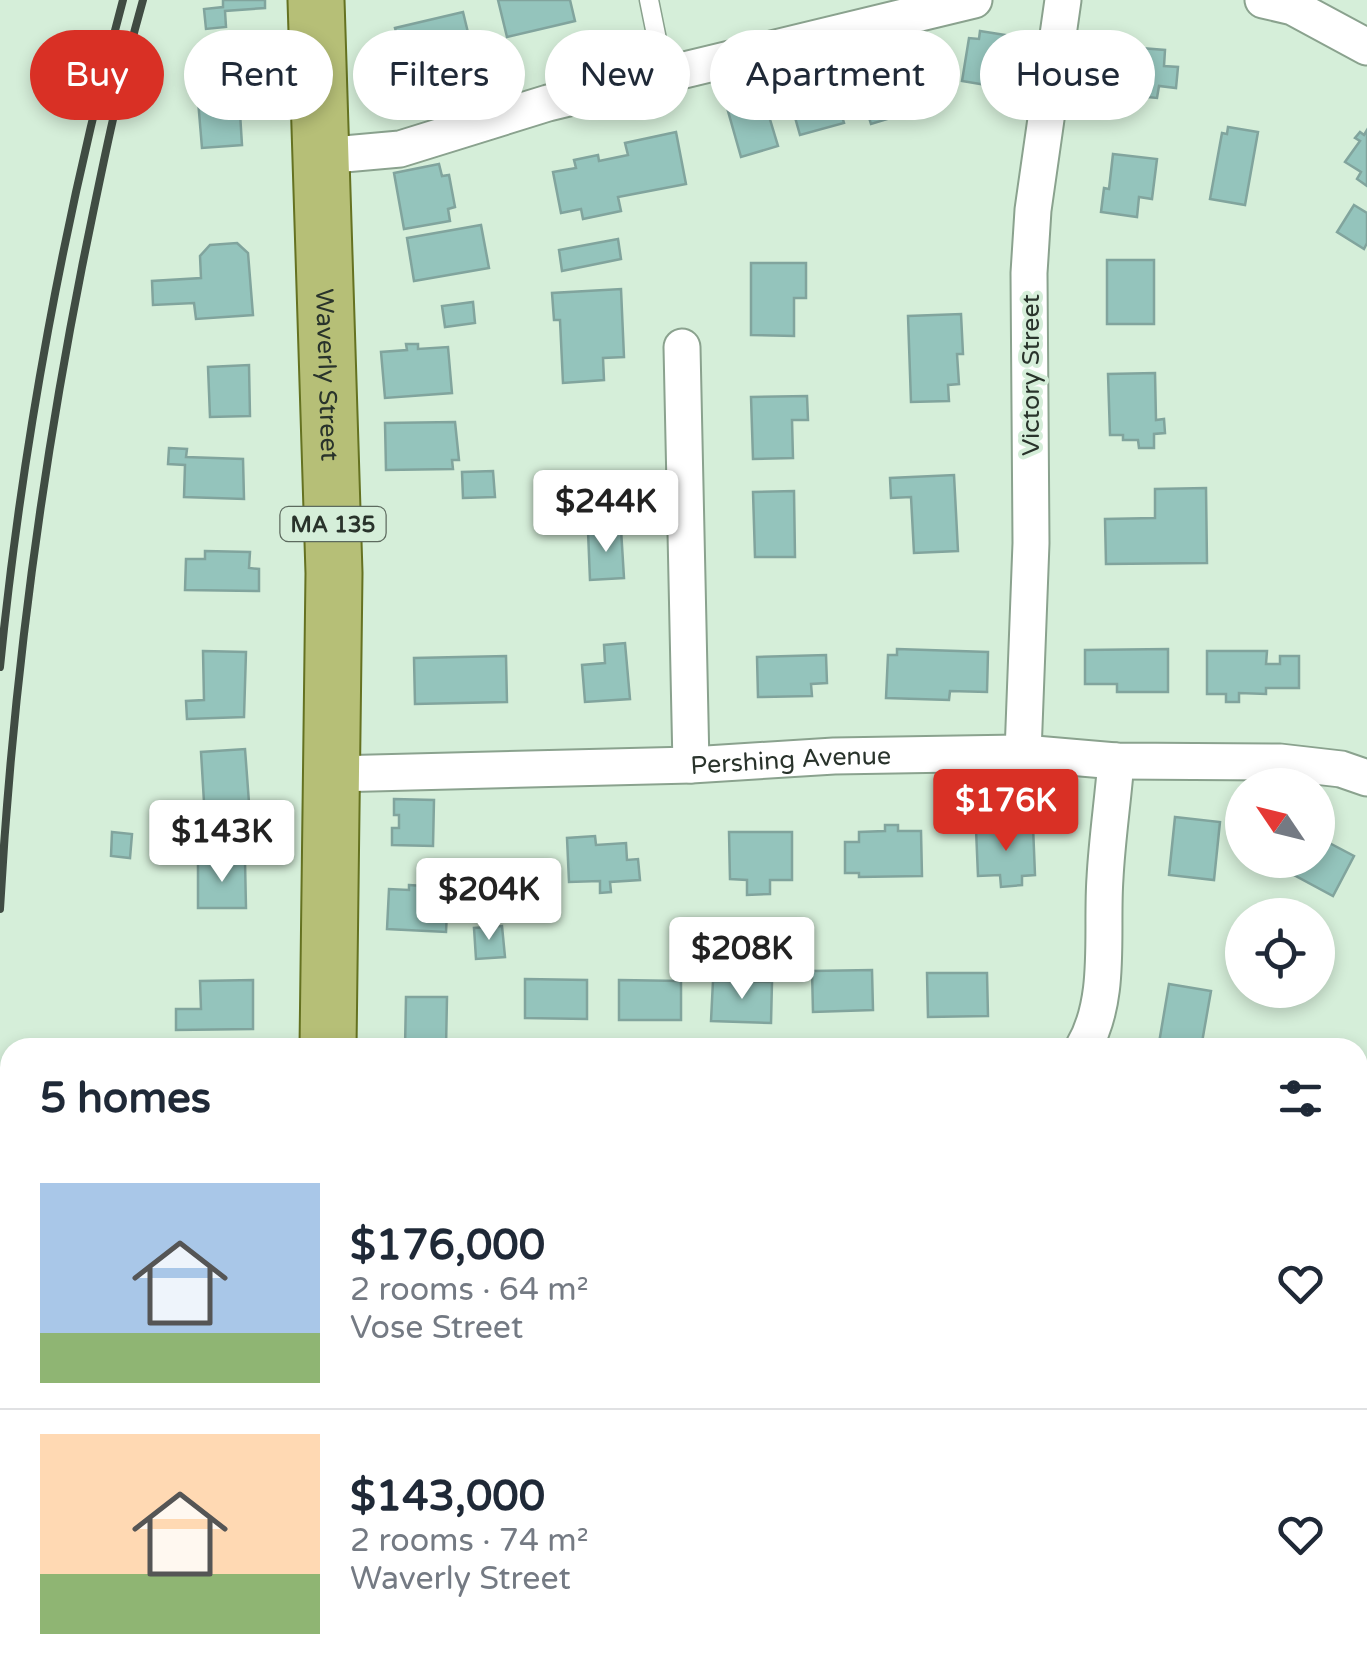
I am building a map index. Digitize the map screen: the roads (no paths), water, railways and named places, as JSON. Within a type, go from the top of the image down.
[{"type":"main road","name":"Waverly Street","points":[[316,0],[333,516],[328,1038]]},
{"type":"street","points":[[690,68],[974,0]]},
{"type":"street","name":"Victory Street","points":[[1023,753],[1031,542],[1030,274],[1034,210],[1063,0]]},
{"type":"street","points":[[1263,0],[1293,7],[1367,47]]},
{"type":"street","points":[[322,156],[400,149],[545,103]]},
{"type":"street","points":[[682,347],[692,766]]},
{"type":"street","name":"Pershing Avenue","points":[[333,774],[1023,753],[1116,761],[1280,762],[1341,769],[1367,778]]},
{"type":"street","points":[[1089,1038],[1094,1029],[1104,946],[1104,881],[1116,761]]},
{"type":"lane","points":[[649,0],[655,30]]},
{"type":"railway","points":[[0,667],[20,500],[48,331],[82,163],[123,0]]},
{"type":"railway","points":[[0,909],[20,667],[53,427],[103,167],[143,0]]}]
